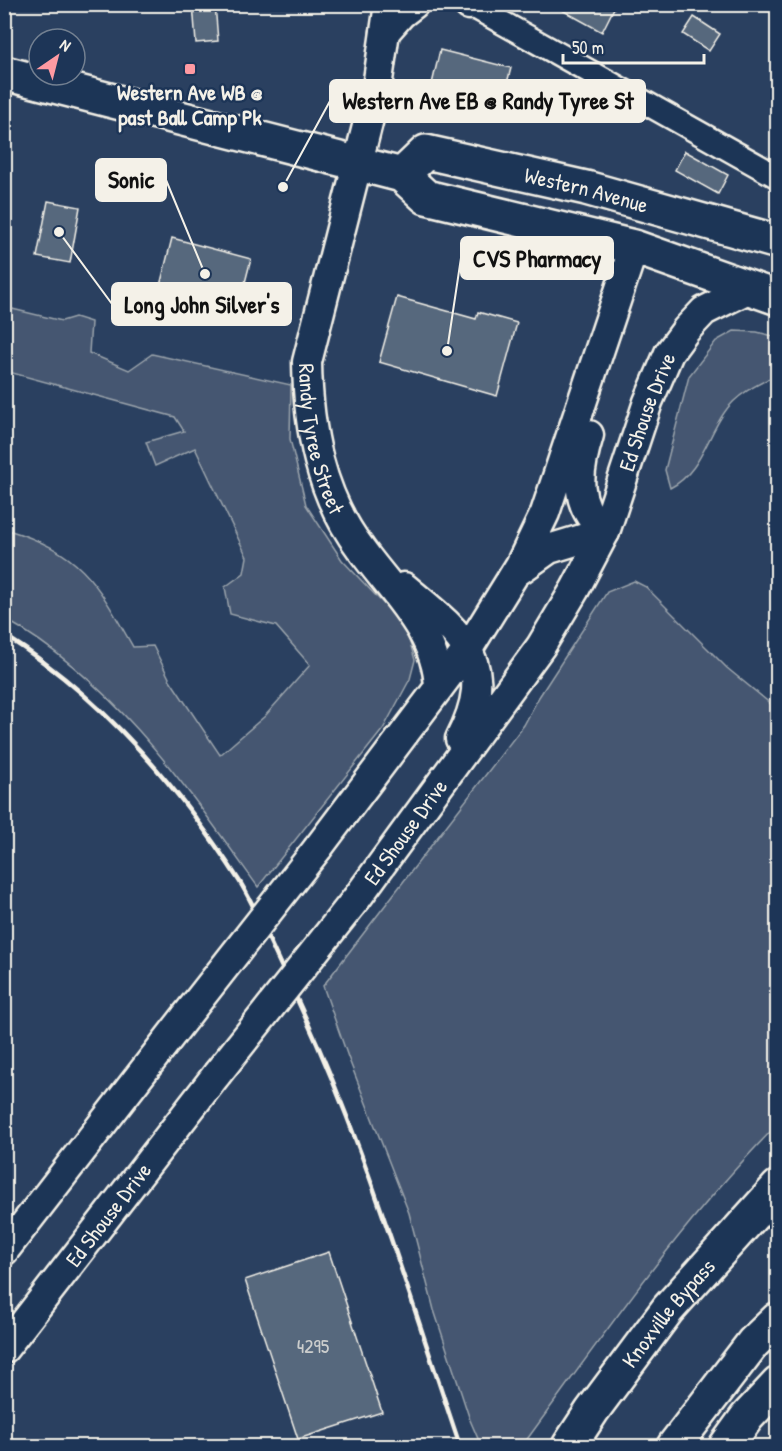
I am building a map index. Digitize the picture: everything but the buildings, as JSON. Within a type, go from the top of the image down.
[{"type":"main road","name":"Western Avenue","points":[[4,73],[402,176],[426,197],[634,248],[764,293]]},
{"type":"main road","name":"Western Avenue","points":[[402,176],[426,152],[586,188],[777,242]]},
{"type":"main road","points":[[634,248],[647,233],[675,228],[709,233],[747,232]]},
{"type":"main road","name":"Knoxville Bypass","points":[[569,1446],[592,1411],[668,1309],[775,1189]]},
{"type":"main road","points":[[674,1446],[753,1343],[777,1319]]},
{"type":"main road","points":[[726,1446],[747,1416],[777,1384]]},
{"type":"street","points":[[387,18],[401,14],[414,4]]},
{"type":"street","points":[[468,5],[777,177]]},
{"type":"street","name":"Randy Tyree Street","points":[[387,18],[376,87],[307,362],[308,402],[314,447],[333,501],[360,548],[425,638],[438,668],[439,687]]},
{"type":"street","points":[[4,1251],[318,848],[468,649],[514,574],[545,513],[634,248]]},
{"type":"street","name":"Ed Shouse Drive","points":[[4,1349],[402,840],[541,646],[605,532],[648,402],[669,353],[686,330],[704,312],[764,293]]},
{"type":"street","points":[[605,532],[594,523],[587,509],[579,478],[606,371],[608,324]]},
{"type":"street","points":[[514,574],[549,549],[605,532]]},
{"type":"street","name":"Randy Tyree Street","points":[[371,562],[430,608],[457,633],[468,649]]},
{"type":"street","points":[[402,840],[416,800],[460,740],[474,706],[477,697],[476,675],[468,649]]},
{"type":"shaded area","points":[[4,307],[62,321],[75,317],[91,322],[89,353],[129,370],[152,354],[291,385],[290,439],[306,505],[342,560],[397,618],[408,636],[415,660],[410,679],[383,729],[258,887],[175,775],[114,704],[81,673],[44,644],[5,619],[5,529],[52,548],[84,572],[108,604],[133,647],[153,646],[170,680],[220,755],[265,716],[310,665],[276,626],[230,614],[225,587],[244,573],[247,557],[195,448],[155,466],[146,442],[184,431],[175,417],[5,371]]},
{"type":"shaded area","points":[[734,331],[757,332],[777,337],[777,375],[748,390],[729,406],[696,465],[680,482],[670,488],[665,470],[689,376],[716,341]]},
{"type":"shaded area","points":[[634,581],[646,587],[727,668],[777,709],[777,1125],[709,1200],[645,1279],[525,1442],[515,1446],[487,1446],[479,1441],[470,1420],[434,1310],[409,1213],[323,986],[524,725],[539,697],[607,592]]},
{"type":"railway","points":[[4,635],[73,686],[136,746],[191,812],[240,882],[258,915],[336,1088],[380,1206],[460,1446]]},
{"type":"place","name":"Western Ave WB @ past Ball Camp Pk","points":[[190,69]]},
{"type":"place","name":"Western Ave EB @ Randy Tyree St","points":[[283,187]]},
{"type":"place","name":"Long John Silver's","points":[[59,232]]},
{"type":"place","name":"Sonic","points":[[205,274]]},
{"type":"place","name":"CVS Pharmacy","points":[[447,351]]}]
